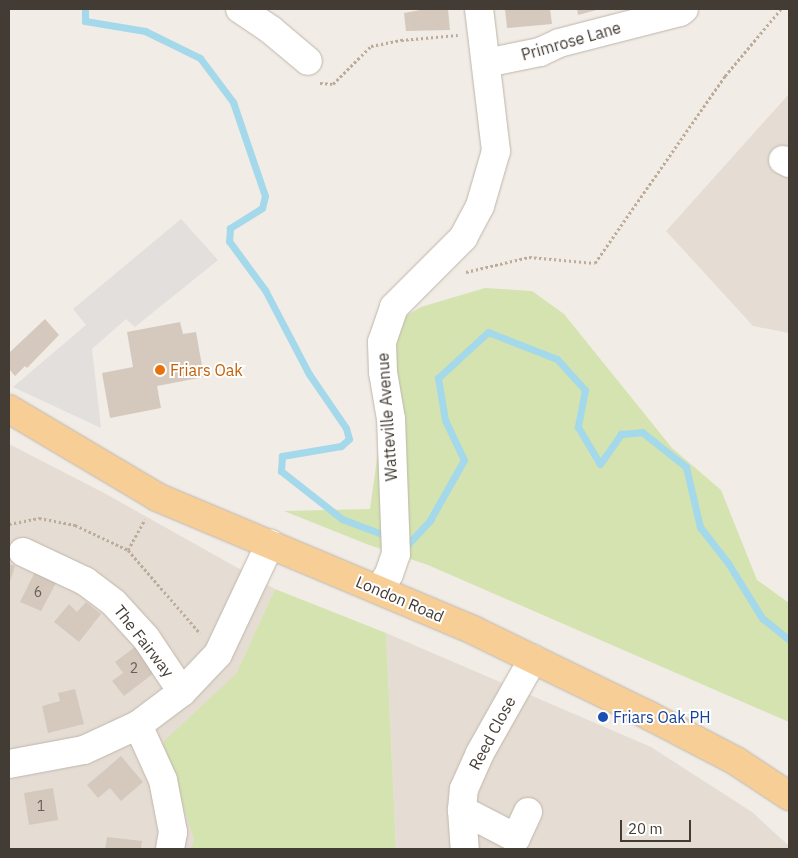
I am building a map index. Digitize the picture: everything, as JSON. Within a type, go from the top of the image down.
[{"type":"main road","name":"London Road","points":[[9,409],[156,497],[474,630],[736,761],[789,796]]},
{"type":"street","points":[[240,9],[271,30],[313,72]]},
{"type":"street","name":"Primrose Lane","points":[[486,63],[540,52],[559,43],[680,12],[684,9]]},
{"type":"street","name":"Watteville Avenue","points":[[379,590],[389,574],[396,554],[391,419],[383,372],[382,342],[394,307],[463,238],[480,206],[496,150],[480,20]]},
{"type":"street","name":"The Fairway","points":[[9,764],[84,750],[138,725],[182,692],[218,654],[270,544]]},
{"type":"street","name":"The Fairway","points":[[23,552],[85,581],[114,603],[146,638],[182,692]]},
{"type":"street","name":"Reed Close","points":[[465,849],[462,810],[464,789],[480,753],[533,659]]},
{"type":"street","points":[[138,725],[163,780],[173,832],[170,849]]},
{"type":"street","points":[[462,810],[516,838],[528,812]]},
{"type":"path","points":[[462,273],[529,257],[595,263],[725,76],[782,9]]},
{"type":"path","points":[[313,72],[333,84],[371,46],[480,20]]},
{"type":"path","points":[[128,550],[156,497]]},
{"type":"path","points":[[9,524],[39,518],[75,525],[128,550],[218,654]]},
{"type":"shaded area","points":[[789,94],[789,333],[753,326],[666,231]]},
{"type":"shaded area","points":[[181,219],[218,260],[135,327],[126,319],[92,349],[101,428],[13,387],[86,325],[73,309]]},
{"type":"shaded area","points":[[9,444],[106,494],[275,589],[236,674],[256,849],[9,849]]},
{"type":"shaded area","points":[[386,633],[651,747],[752,812],[789,846],[789,849],[396,849]]},
{"type":"green space","points":[[485,288],[532,291],[564,314],[672,448],[721,490],[757,580],[789,603],[789,722],[428,565],[369,545],[284,511],[370,509],[379,445],[374,335],[421,307]]},
{"type":"green space","points":[[275,589],[386,633],[396,849],[191,849],[194,839],[163,742],[236,674]]},
{"type":"building","points":[[426,9],[448,9],[450,30],[406,31],[404,13]]},
{"type":"building","points":[[505,9],[550,9],[552,24],[507,28]]},
{"type":"building","points":[[577,9],[600,9],[578,15]]},
{"type":"building","points":[[45,319],[59,335],[27,368],[25,366],[15,376],[9,369],[9,353]]},
{"type":"building","name":"Friars Oak","points":[[180,322],[183,334],[196,332],[204,377],[157,386],[161,408],[110,418],[102,373],[133,367],[127,332]]},
{"type":"building","points":[[9,564],[15,566],[9,585]]},
{"type":"building","points":[[35,572],[56,583],[41,611],[20,602]]},
{"type":"building","points":[[86,602],[101,614],[79,642],[54,622],[69,604],[77,612]]},
{"type":"building","points":[[135,647],[154,673],[124,696],[112,681],[123,673],[115,662]]},
{"type":"building","points":[[75,689],[84,724],[48,733],[42,706],[60,701],[58,693]]},
{"type":"building","points":[[121,756],[143,782],[121,801],[110,788],[98,798],[87,785]]},
{"type":"building","points":[[53,788],[58,820],[29,825],[24,793]]},
{"type":"building","points":[[107,837],[142,841],[141,849],[105,849]]},
{"type":"waterway","points":[[85,9],[85,21],[145,31],[200,58],[233,102],[265,196],[262,208],[230,228],[229,241],[265,290],[309,374],[346,428],[349,439],[341,446],[282,456],[281,471],[342,519],[390,537]]},
{"type":"waterway","points":[[403,541],[408,544],[430,520],[464,460],[445,420],[438,378],[488,332],[557,359],[585,390],[578,427],[600,464],[621,434],[642,432],[686,467],[700,527],[728,563],[762,618],[789,640]]},
{"type":"place","name":"Friars Oak","points":[[160,370]]},
{"type":"place","name":"Friars Oak PH","points":[[603,717]]}]
